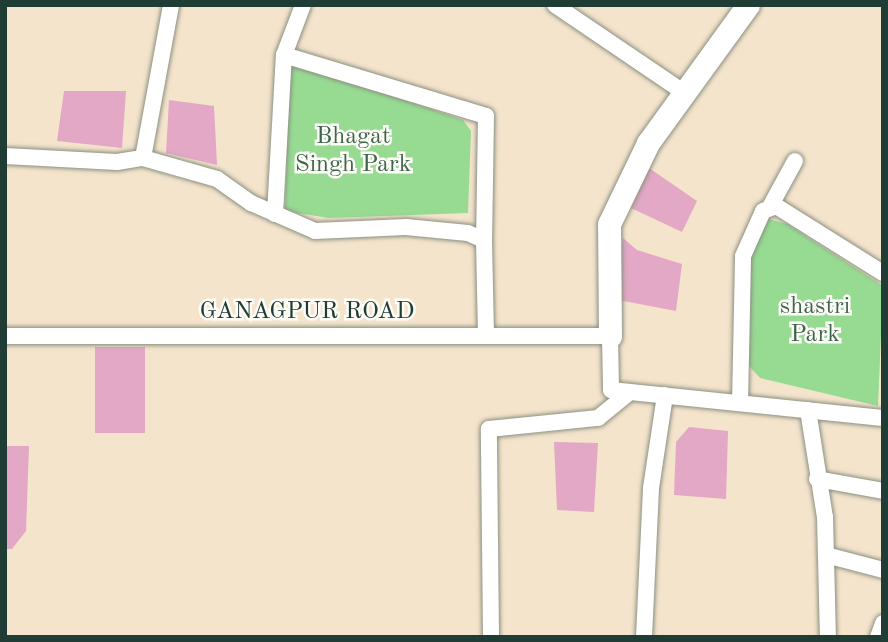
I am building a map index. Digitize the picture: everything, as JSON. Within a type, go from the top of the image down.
[{"type":"street","points":[[143,158],[171,5]]},
{"type":"street","points":[[275,214],[284,55],[303,5]]},
{"type":"street","points":[[555,5],[685,93]]},
{"type":"street","points":[[748,5],[648,143],[609,224],[611,390],[883,418]]},
{"type":"street","points":[[284,55],[486,116],[486,336]]},
{"type":"street","points":[[5,156],[117,163],[143,158],[217,179],[275,214],[315,231],[406,227],[484,240]]},
{"type":"street","points":[[740,403],[743,256],[746,241],[771,205],[795,161]]},
{"type":"street","points":[[771,205],[883,273]]},
{"type":"street","name":"GANAGPUR ROAD","points":[[5,336],[610,336]]},
{"type":"street","points":[[491,637],[489,429],[598,418],[630,392]]},
{"type":"street","points":[[644,637],[651,488],[665,395]]},
{"type":"street","points":[[808,410],[826,555],[828,637]]},
{"type":"street","points":[[817,480],[883,491]]},
{"type":"street","points":[[826,555],[883,570]]},
{"type":"street","points":[[878,637],[883,623]]},
{"type":"green space","name":"Bhagat Singh Park","points":[[290,61],[463,120],[471,131],[468,213],[329,218],[285,211]]},
{"type":"green space","name":"shastri Park","points":[[769,219],[787,224],[883,286],[878,406],[760,378],[749,366],[751,237]]},
{"type":"building","points":[[64,91],[126,91],[122,148],[57,141]]},
{"type":"building","points":[[169,100],[214,106],[217,165],[166,153]]},
{"type":"building","points":[[649,168],[697,201],[682,232],[631,208]]},
{"type":"building","points":[[623,238],[637,250],[682,264],[676,311],[613,299]]},
{"type":"building","points":[[95,347],[145,347],[145,433],[95,433]]},
{"type":"building","points":[[689,427],[728,431],[726,499],[674,495],[676,442]]},
{"type":"building","points":[[554,442],[598,443],[594,512],[557,510]]},
{"type":"building","points":[[5,446],[29,446],[26,531],[12,549],[5,549]]}]
